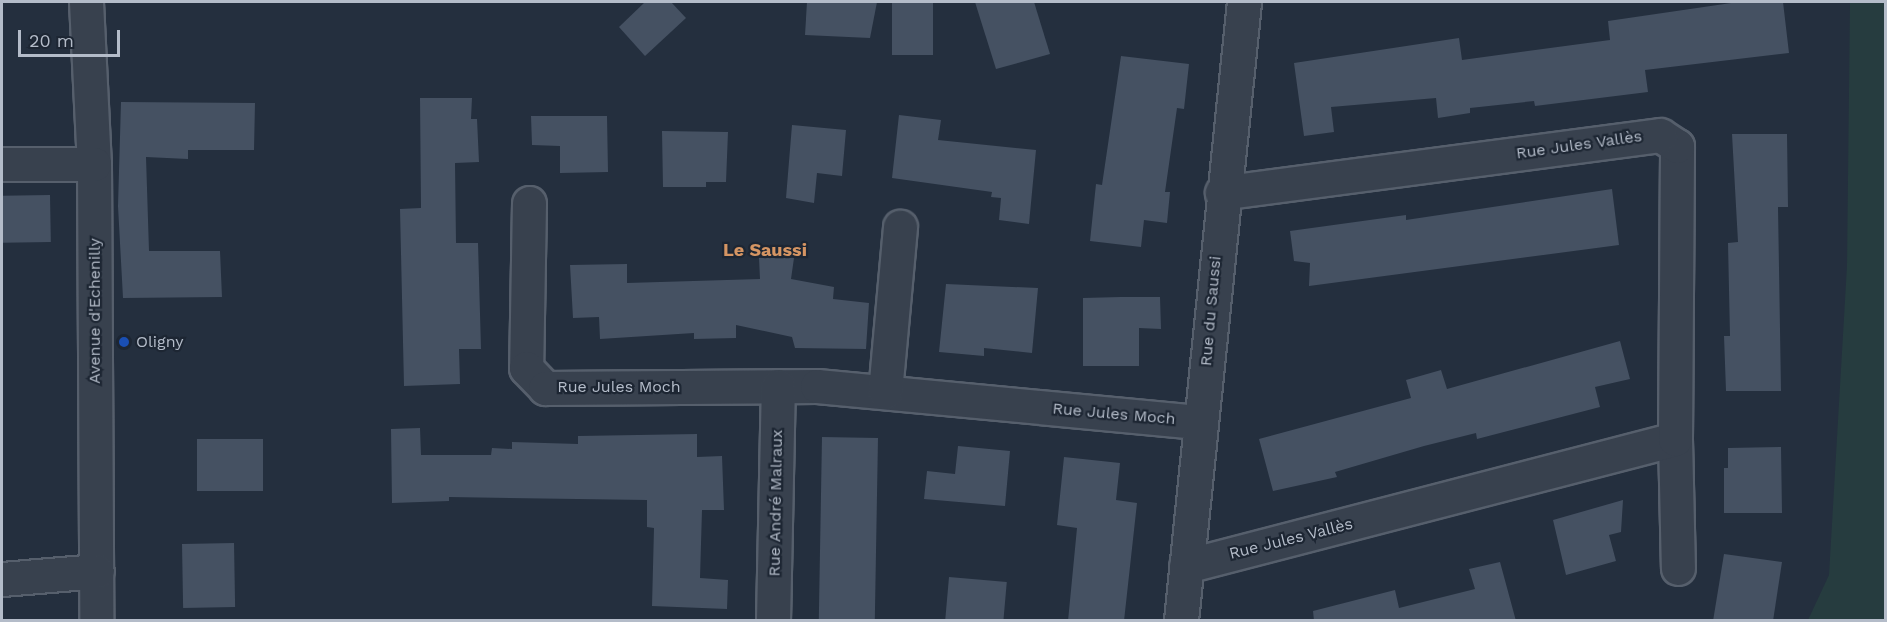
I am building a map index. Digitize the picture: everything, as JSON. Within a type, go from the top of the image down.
[{"type":"street","name":"Avenue d'Echenilly","points":[[86,2],[94,164],[96,621]]},
{"type":"street","name":"Rue du Saussi","points":[[1181,621],[1222,193],[1244,2]]},
{"type":"street","name":"Rue Jules Vallès","points":[[1222,193],[1660,135],[1677,146],[1675,439],[1678,568]]},
{"type":"street","points":[[2,164],[94,164]]},
{"type":"street","name":"Rue Jules Moch","points":[[529,203],[526,368],[544,388],[778,386],[885,392],[1200,422]]},
{"type":"street","points":[[885,392],[900,227]]},
{"type":"street","name":"Rue André Malraux","points":[[773,621],[778,386]]},
{"type":"street","name":"Rue Jules Vallès","points":[[1186,566],[1675,439]]},
{"type":"street","points":[[2,579],[97,571]]},
{"type":"green space","points":[[1850,2],[1885,2],[1885,620],[1808,620],[1829,575],[1847,266]]},
{"type":"building","points":[[645,2],[671,2],[686,18],[645,56],[619,27]]},
{"type":"building","points":[[807,2],[877,2],[870,38],[805,35]]},
{"type":"building","points":[[892,2],[933,2],[933,55],[892,55]]},
{"type":"building","points":[[975,2],[1034,2],[1050,54],[996,69]]},
{"type":"building","points":[[1738,2],[1783,2],[1789,53],[1645,70],[1648,92],[1535,106],[1534,101],[1470,108],[1470,113],[1438,118],[1436,98],[1331,107],[1334,132],[1304,136],[1294,63],[1459,38],[1462,60],[1610,40],[1608,21]]},
{"type":"building","points":[[1121,56],[1189,64],[1184,109],[1177,108],[1165,192],[1170,192],[1167,223],[1144,220],[1141,247],[1090,241],[1096,184],[1102,185]]},
{"type":"building","points":[[420,98],[472,98],[471,119],[477,119],[479,162],[455,163],[456,243],[478,243],[481,349],[459,349],[460,384],[404,386],[400,209],[421,208]]},
{"type":"building","points":[[121,102],[255,103],[254,150],[188,150],[188,159],[146,157],[149,251],[220,251],[222,297],[123,298],[118,206]]},
{"type":"building","points":[[899,115],[941,120],[938,140],[1036,150],[1029,224],[999,220],[1001,198],[991,197],[992,192],[892,178]]},
{"type":"building","points":[[531,116],[607,116],[608,172],[560,173],[560,146],[532,145]]},
{"type":"building","points":[[792,125],[846,130],[842,176],[817,173],[814,203],[786,198]]},
{"type":"building","points":[[662,131],[728,132],[726,182],[706,182],[706,187],[663,187]]},
{"type":"building","points":[[1732,134],[1787,134],[1788,207],[1778,207],[1781,391],[1726,391],[1724,336],[1730,336],[1728,243],[1738,242]]},
{"type":"building","points":[[1612,189],[1619,245],[1309,286],[1310,263],[1294,261],[1290,231],[1406,215],[1406,220]]},
{"type":"building","points":[[50,195],[51,242],[3,243],[2,196]]},
{"type":"building","points":[[759,258],[794,258],[791,279],[834,287],[833,299],[869,303],[866,349],[795,348],[792,337],[736,325],[736,338],[694,339],[694,333],[600,339],[599,317],[573,318],[570,265],[627,264],[627,283],[760,279]]},
{"type":"building","points":[[946,284],[1038,288],[1032,353],[984,348],[984,356],[939,352]]},
{"type":"building","points":[[1160,297],[1161,329],[1139,328],[1139,366],[1083,366],[1083,298]]},
{"type":"building","points":[[1620,341],[1630,379],[1595,387],[1600,407],[1477,439],[1476,433],[1424,446],[1335,472],[1337,477],[1273,491],[1259,439],[1411,398],[1406,380],[1441,370],[1447,389]]},
{"type":"building","points":[[420,428],[421,455],[491,455],[492,448],[512,449],[512,442],[578,444],[578,436],[697,434],[697,457],[722,456],[724,510],[702,510],[700,578],[728,580],[727,609],[652,606],[654,528],[647,527],[647,500],[449,497],[449,501],[392,503],[391,429]]},
{"type":"building","points":[[822,437],[878,438],[875,620],[819,620]]},
{"type":"building","points":[[197,439],[263,439],[263,491],[197,491]]},
{"type":"building","points":[[958,446],[1010,451],[1005,506],[924,499],[927,471],[955,474]]},
{"type":"building","points":[[1781,447],[1782,513],[1724,513],[1724,468],[1728,468],[1728,448]]},
{"type":"building","points":[[1064,457],[1120,463],[1116,500],[1137,503],[1124,621],[1068,621],[1077,528],[1057,525]]},
{"type":"building","points":[[1623,500],[1621,532],[1609,535],[1616,561],[1566,575],[1553,520]]},
{"type":"building","points":[[234,543],[235,607],[183,608],[182,544]]},
{"type":"building","points":[[1724,554],[1782,562],[1773,621],[1713,621]]},
{"type":"building","points":[[1500,562],[1516,621],[1314,621],[1313,611],[1395,590],[1399,608],[1475,589],[1469,569]]},
{"type":"building","points":[[949,577],[1007,582],[1003,620],[945,620]]},
{"type":"place","name":"Oligny","points":[[124,342]]},
{"type":"district","name":"Le Saussi","points":[[765,250]]}]
